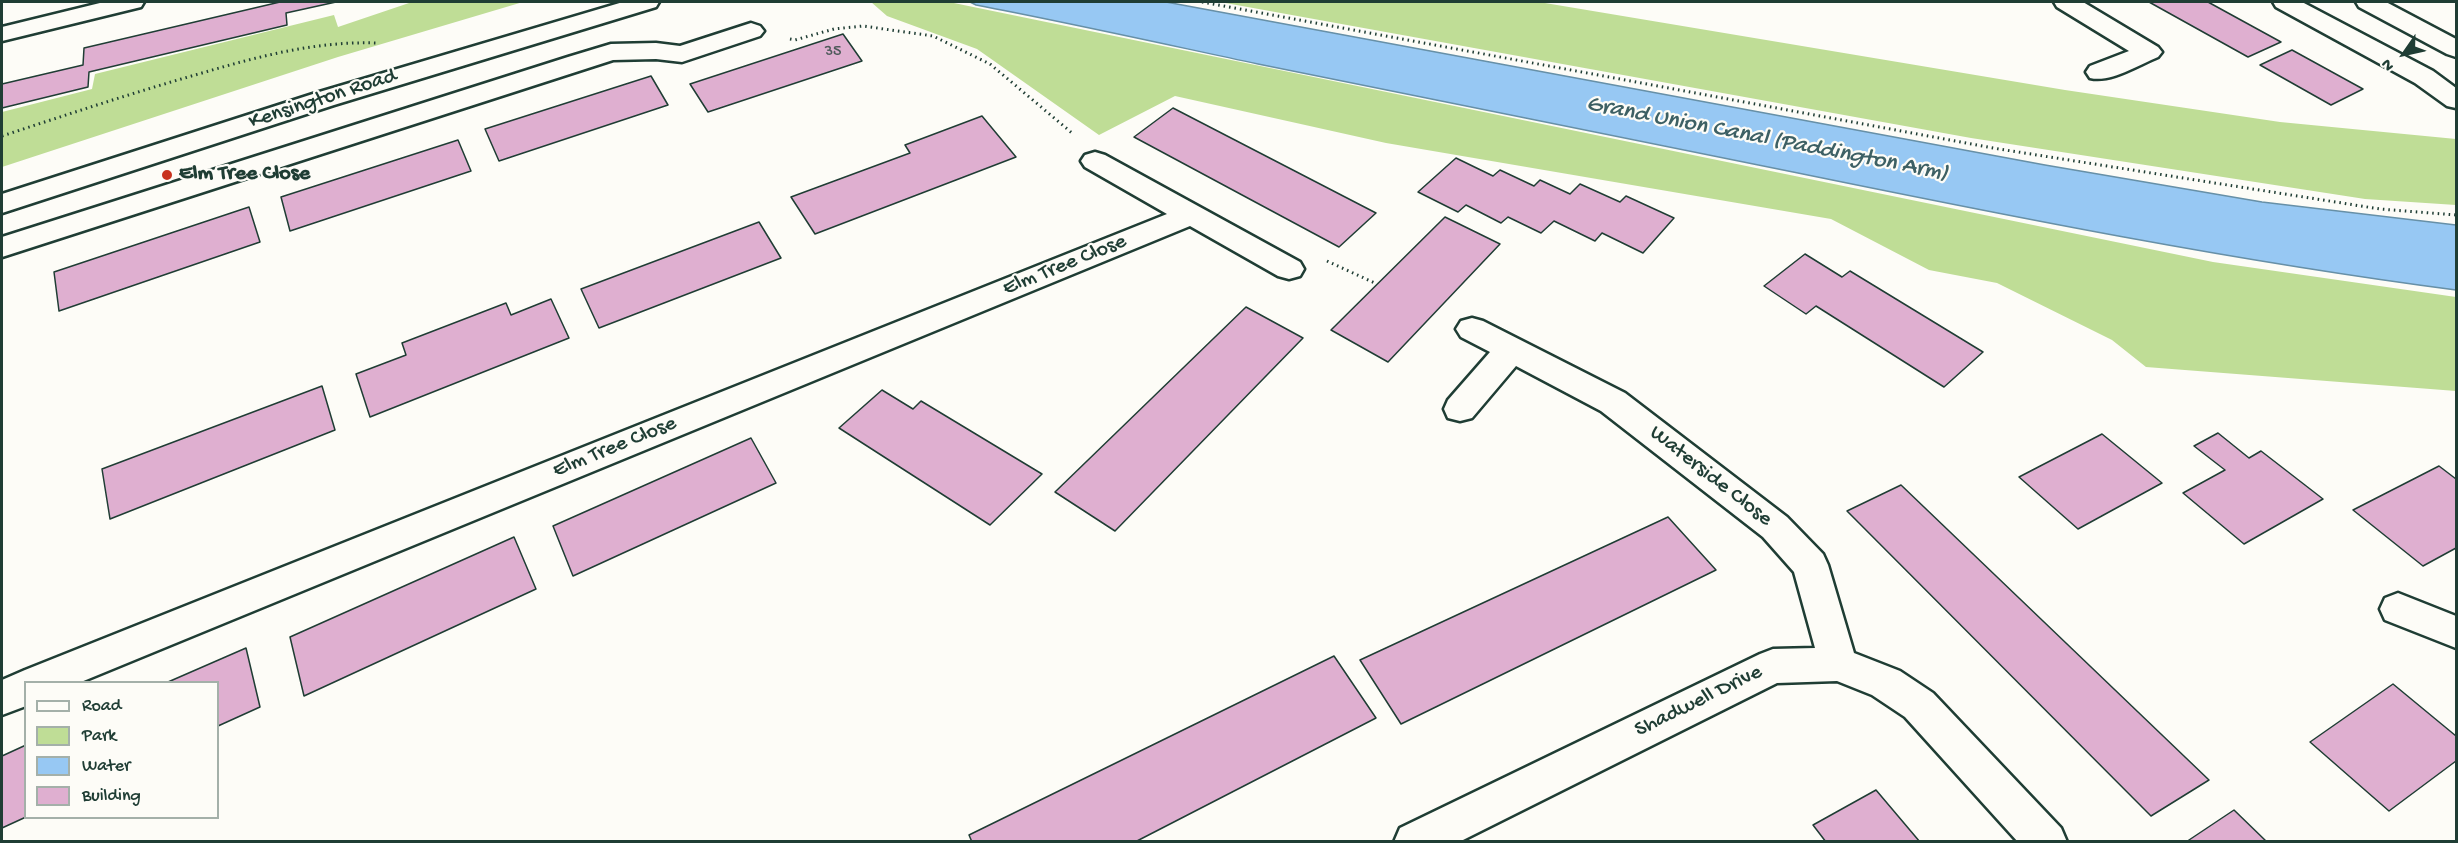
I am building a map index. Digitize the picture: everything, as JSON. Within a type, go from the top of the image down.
[{"type":"street","points":[[2,34],[132,2]]},
{"type":"street","name":"Kensington Road","points":[[2,204],[325,99],[646,2]]},
{"type":"street","points":[[2066,2],[2149,52],[2099,72]]},
{"type":"street","points":[[2284,2],[2424,77],[2457,100]]},
{"type":"street","points":[[2368,2],[2457,49]]},
{"type":"street","points":[[2,247],[611,52],[656,51],[682,54],[751,31]]},
{"type":"street","points":[[1095,161],[1289,268]]},
{"type":"street","name":"Elm Tree Close","points":[[41,681],[1191,214]]},
{"type":"street","name":"Waterside Close","points":[[1472,329],[1613,402],[1774,527],[1810,564],[1838,664]]},
{"type":"street","points":[[1460,409],[1511,350]]},
{"type":"street","points":[[2398,609],[2457,632]]},
{"type":"street","name":"Shadwell Drive","points":[[1415,842],[1773,666],[1838,664],[1886,683],[1919,705],[2046,842]]},
{"type":"street","points":[[2,698],[24,689]]},
{"type":"path","points":[[1202,2],[2010,151],[2380,209],[2457,215]]},
{"type":"path","points":[[751,31],[795,40],[834,29],[863,26],[933,36],[990,64],[1084,144],[1095,161]]},
{"type":"path","points":[[2,136],[175,81],[292,48],[373,43]]},
{"type":"path","points":[[1289,268],[1325,260],[1377,284]]},
{"type":"green space","points":[[412,2],[523,2],[338,57],[2,167],[2,112],[92,89],[95,74],[334,15],[338,27]]},
{"type":"green space","points":[[871,2],[949,2],[2213,262],[2456,297],[2456,391],[2146,367],[2112,340],[1997,283],[1929,270],[1831,219],[1386,143],[1175,96],[1099,135],[977,49],[887,16]]},
{"type":"green space","points":[[1220,2],[1539,2],[2065,90],[2280,122],[2456,139],[2456,205],[2365,199],[1971,138]]},
{"type":"water","name":"Grand Union Canal (Paddington Arm)","points":[[970,2],[1166,2],[2045,165],[2262,202],[2456,225],[2456,290],[2290,266],[2041,221],[1325,78]]},
{"type":"building","points":[[280,2],[336,2],[286,13],[287,25],[89,72],[88,87],[2,108],[2,84],[83,65],[84,48]]},
{"type":"building","points":[[2149,2],[2208,2],[2281,42],[2248,57]]},
{"type":"building","points":[[843,34],[862,61],[708,112],[690,84]]},
{"type":"building","points":[[2292,50],[2363,89],[2331,105],[2260,65]]},
{"type":"building","points":[[651,76],[668,105],[499,161],[485,129]]},
{"type":"building","points":[[1173,108],[1376,213],[1339,247],[1134,137]]},
{"type":"building","points":[[982,116],[1016,157],[815,234],[791,197],[910,153],[905,145]]},
{"type":"building","points":[[458,140],[471,171],[290,231],[281,197]]},
{"type":"building","points":[[1456,158],[1493,176],[1500,170],[1534,186],[1540,180],[1570,194],[1580,184],[1620,202],[1626,196],[1674,218],[1643,253],[1602,233],[1595,241],[1554,221],[1541,233],[1508,217],[1501,223],[1466,205],[1458,212],[1418,192]]},
{"type":"building","points":[[249,207],[260,242],[59,311],[54,272]]},
{"type":"building","points":[[1445,217],[1500,244],[1388,362],[1331,330]]},
{"type":"building","points":[[759,222],[781,258],[599,328],[581,289]]},
{"type":"building","points":[[1805,254],[1842,277],[1850,271],[1983,352],[1944,387],[1816,306],[1806,314],[1764,286]]},
{"type":"building","points":[[551,299],[569,338],[370,417],[356,374],[406,355],[402,343],[506,303],[511,315]]},
{"type":"building","points":[[1246,307],[1303,338],[1115,531],[1055,492]]},
{"type":"building","points":[[322,386],[335,430],[110,519],[102,469]]},
{"type":"building","points":[[882,390],[913,409],[921,401],[1042,474],[990,525],[839,428]]},
{"type":"building","points":[[2218,433],[2249,458],[2261,451],[2323,499],[2244,544],[2183,493],[2225,470],[2194,446]]},
{"type":"building","points":[[2102,434],[2162,483],[2078,529],[2019,477]]},
{"type":"building","points":[[751,438],[776,483],[573,576],[553,526]]},
{"type":"building","points":[[2439,466],[2456,479],[2456,548],[2423,566],[2353,510]]},
{"type":"building","points":[[1901,485],[2209,780],[2151,816],[1847,511]]},
{"type":"building","points":[[1668,517],[1716,570],[1401,724],[1360,660]]},
{"type":"building","points":[[514,537],[536,589],[304,696],[290,637]]},
{"type":"building","points":[[246,648],[260,707],[219,726],[219,681],[170,681]]},
{"type":"building","points":[[1334,656],[1376,718],[1135,842],[972,842],[969,835]]},
{"type":"building","points":[[2393,684],[2456,736],[2456,761],[2389,811],[2310,742]]},
{"type":"building","points":[[24,746],[24,818],[2,828],[2,756]]},
{"type":"building","points":[[1876,790],[1920,842],[1826,842],[1813,825]]},
{"type":"building","points":[[2234,810],[2267,842],[2186,842]]},
{"type":"place","name":"Elm Tree Close","points":[[167,175]]}]
